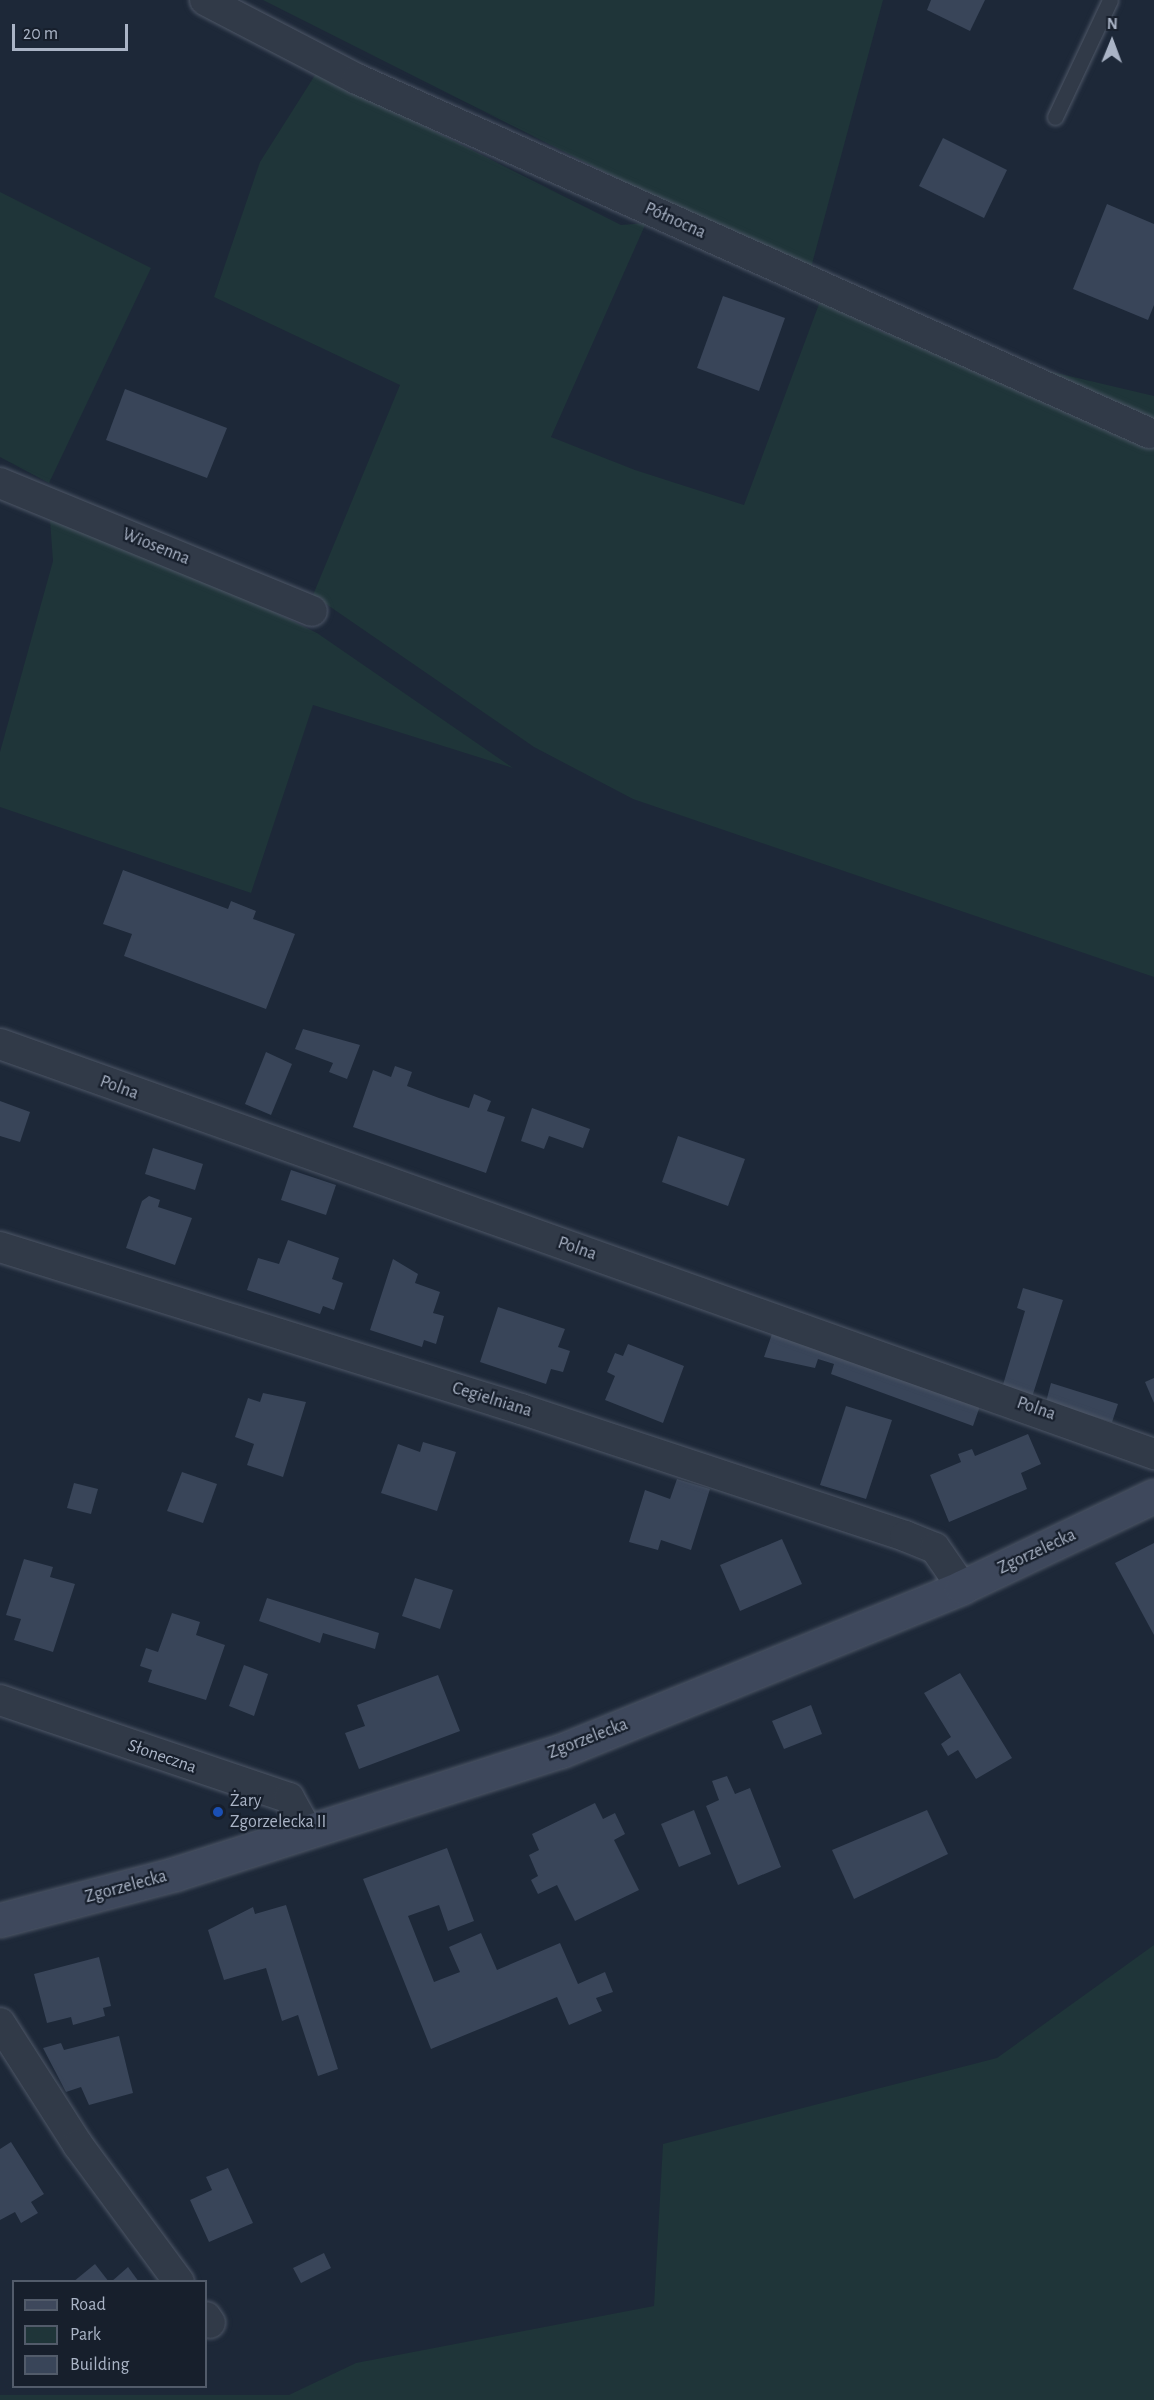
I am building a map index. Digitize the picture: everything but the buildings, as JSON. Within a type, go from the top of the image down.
[{"type":"street","name":"Północna","points":[[205,0],[357,79],[1149,433]]},
{"type":"street","name":"Wiosenna","points":[[0,483],[312,611]]},
{"type":"street","name":"Polna","points":[[0,1044],[1154,1454]]},
{"type":"street","name":"Cegielniana","points":[[0,1247],[521,1409],[905,1536],[935,1548],[962,1587]]},
{"type":"street","name":"Zgorzelecka","points":[[0,1920],[308,1832],[561,1751],[962,1587],[1154,1496]]},
{"type":"street","name":"Słoneczna","points":[[0,1700],[289,1798],[308,1832]]},
{"type":"street","points":[[0,2023],[78,2145],[178,2280]]},
{"type":"lane","points":[[1055,117],[1110,0]]},
{"type":"green space","points":[[263,0],[883,0],[809,275]]},
{"type":"green space","points":[[317,72],[621,225],[646,223],[551,437],[635,470],[744,505],[822,296],[882,332],[1154,396],[1154,977],[633,799],[534,747],[313,595],[400,385],[214,297],[260,162]]},
{"type":"green space","points":[[0,192],[151,268],[49,483],[0,457]]},
{"type":"green space","points":[[50,520],[200,576],[317,633],[513,768],[313,705],[251,893],[0,807],[0,752],[53,561]]},
{"type":"green space","points":[[1154,1945],[1154,2400],[0,2400],[0,2395],[289,2395],[356,2363],[654,2306],[663,2144],[997,2058]]},
{"type":"place","name":"Żary Zgorzelecka II","points":[[218,1812]]}]
